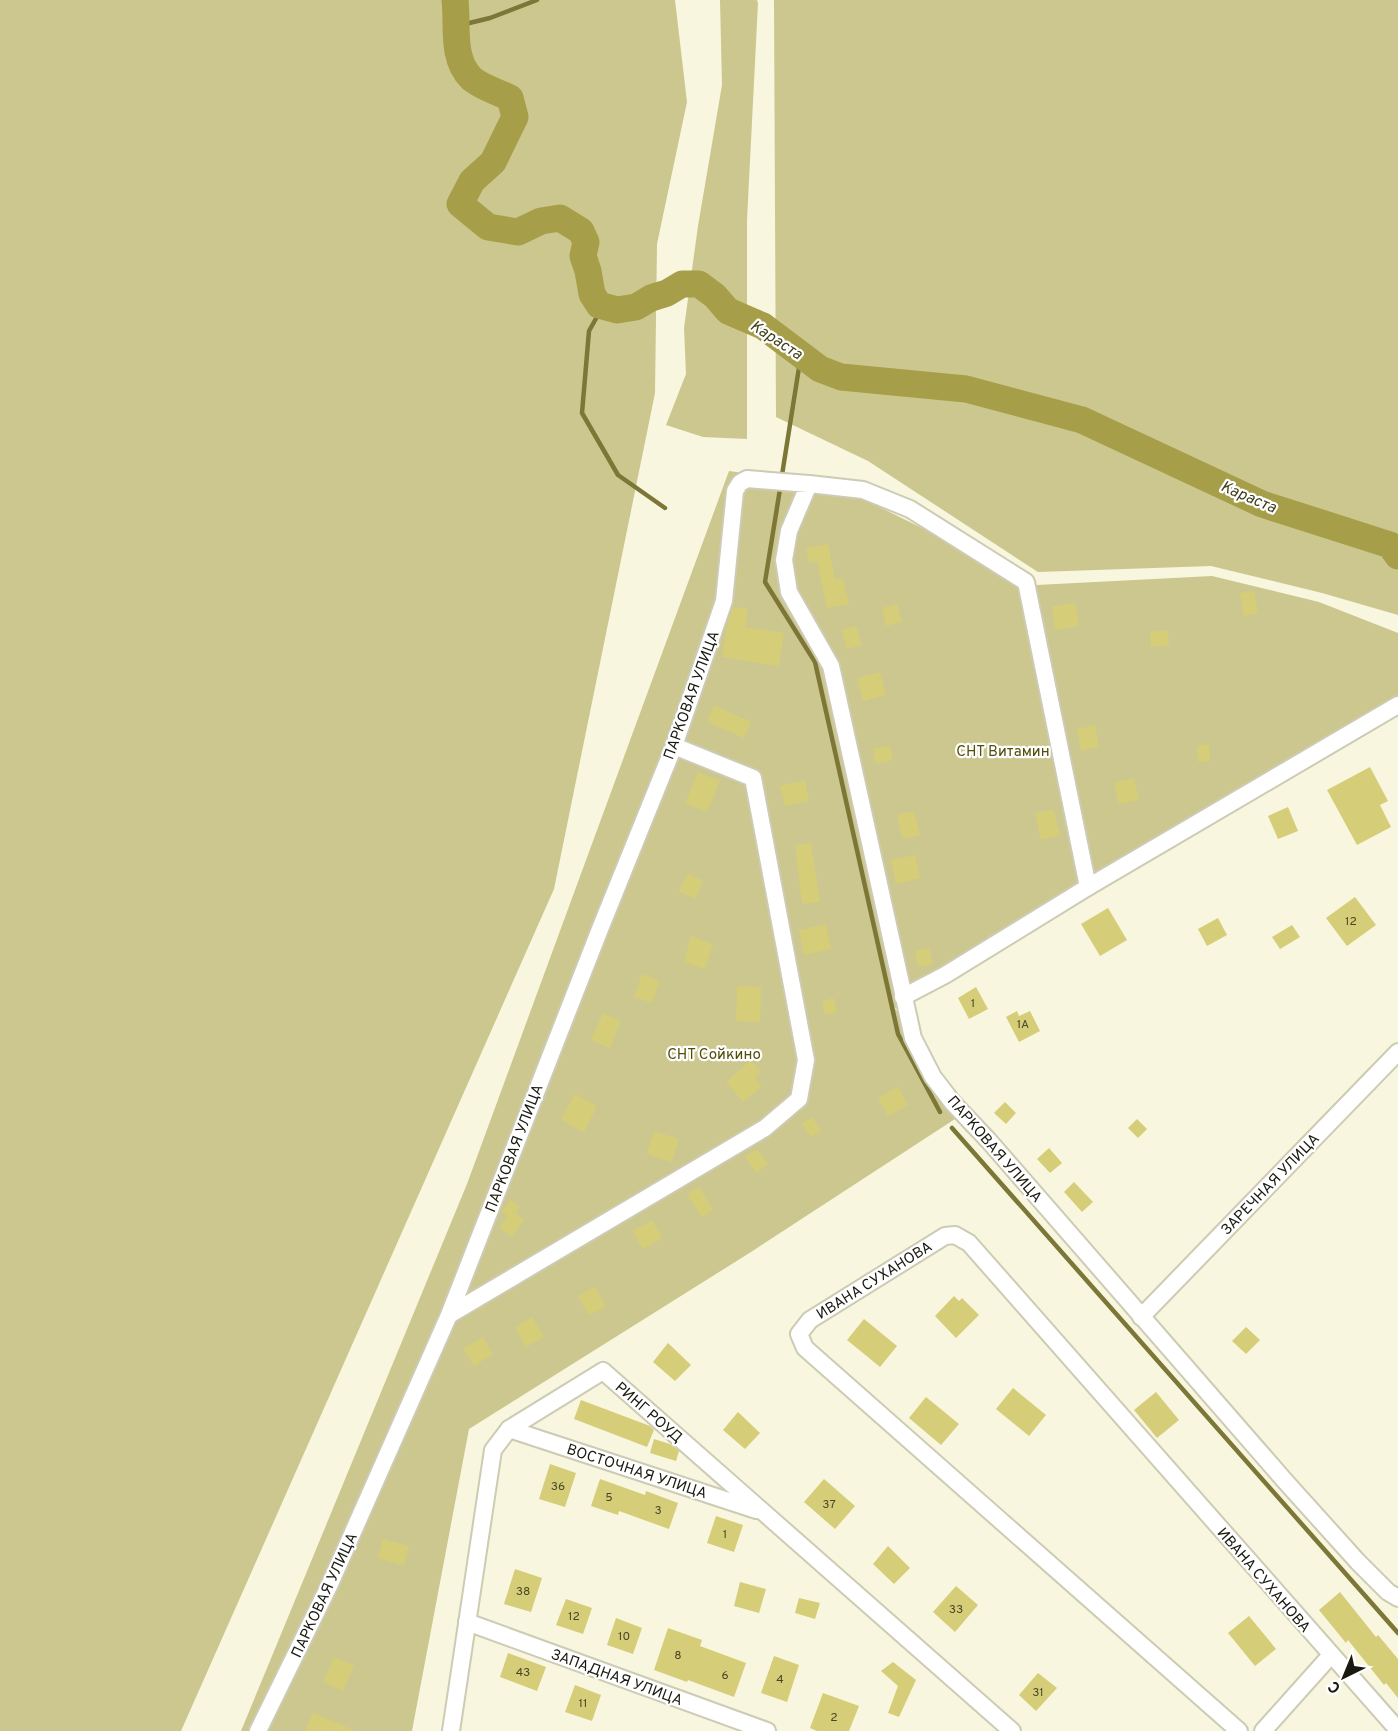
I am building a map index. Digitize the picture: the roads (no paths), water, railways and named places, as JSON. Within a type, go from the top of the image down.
[{"type":"street","name":"ПАРКОВАЯ УЛИЦА","points":[[258,1731],[330,1584],[449,1315],[674,746],[724,601],[735,491],[740,483],[747,479],[809,484],[789,531],[784,560],[789,592],[831,666],[913,1038],[933,1077],[952,1103],[989,1141],[1351,1554],[1388,1592],[1398,1598]]},
{"type":"street","points":[[809,484],[863,490],[910,509],[1026,582],[1088,887]]},
{"type":"street","points":[[903,997],[945,975],[1088,887],[1398,705]]},
{"type":"street","points":[[449,1315],[765,1128],[800,1099],[806,1060],[753,778],[674,746]]},
{"type":"street","name":"ЗАРЕЧНАЯ УЛИЦА","points":[[1141,1317],[1398,1052]]},
{"type":"street","name":"ИВАНА СУХАНОВА","points":[[1239,1731],[805,1348],[799,1334],[810,1320],[945,1236],[955,1235],[969,1243],[1398,1730]]},
{"type":"street","name":"РИНГ РОУД","points":[[451,1731],[493,1450],[509,1429],[603,1371],[1012,1731]]},
{"type":"street","name":"ВОСТОЧНАЯ УЛИЦА","points":[[509,1429],[764,1513]]},
{"type":"street","name":"ЗАПАДНАЯ УЛИЦА","points":[[467,1622],[766,1731]]},
{"type":"street","points":[[1263,1731],[1331,1655]]},
{"type":"waterway","name":"Караста","points":[[455,0],[460,61],[471,78],[479,84],[510,98],[515,117],[493,162],[472,181],[460,204],[488,227],[518,232],[541,221],[560,218],[581,231],[586,242],[583,256],[592,294],[599,305],[617,310],[636,307],[682,284],[699,284],[715,296],[728,311],[763,326],[820,369],[841,377],[966,389],[1082,420],[1262,504],[1390,545],[1398,556]]},
{"type":"waterway","points":[[457,26],[490,18],[537,0]]},
{"type":"waterway","points":[[603,306],[589,331],[582,413],[618,475],[665,508]]},
{"type":"waterway","points":[[782,475],[801,355]]},
{"type":"waterway","points":[[780,489],[765,582],[815,662],[898,1034],[940,1112]]},
{"type":"waterway","points":[[952,1128],[1398,1633]]},
{"type":"park label","name":"СНТ Витамин","points":[[1003,751]]},
{"type":"park label","name":"СНТ Сойкино","points":[[714,1054]]}]
